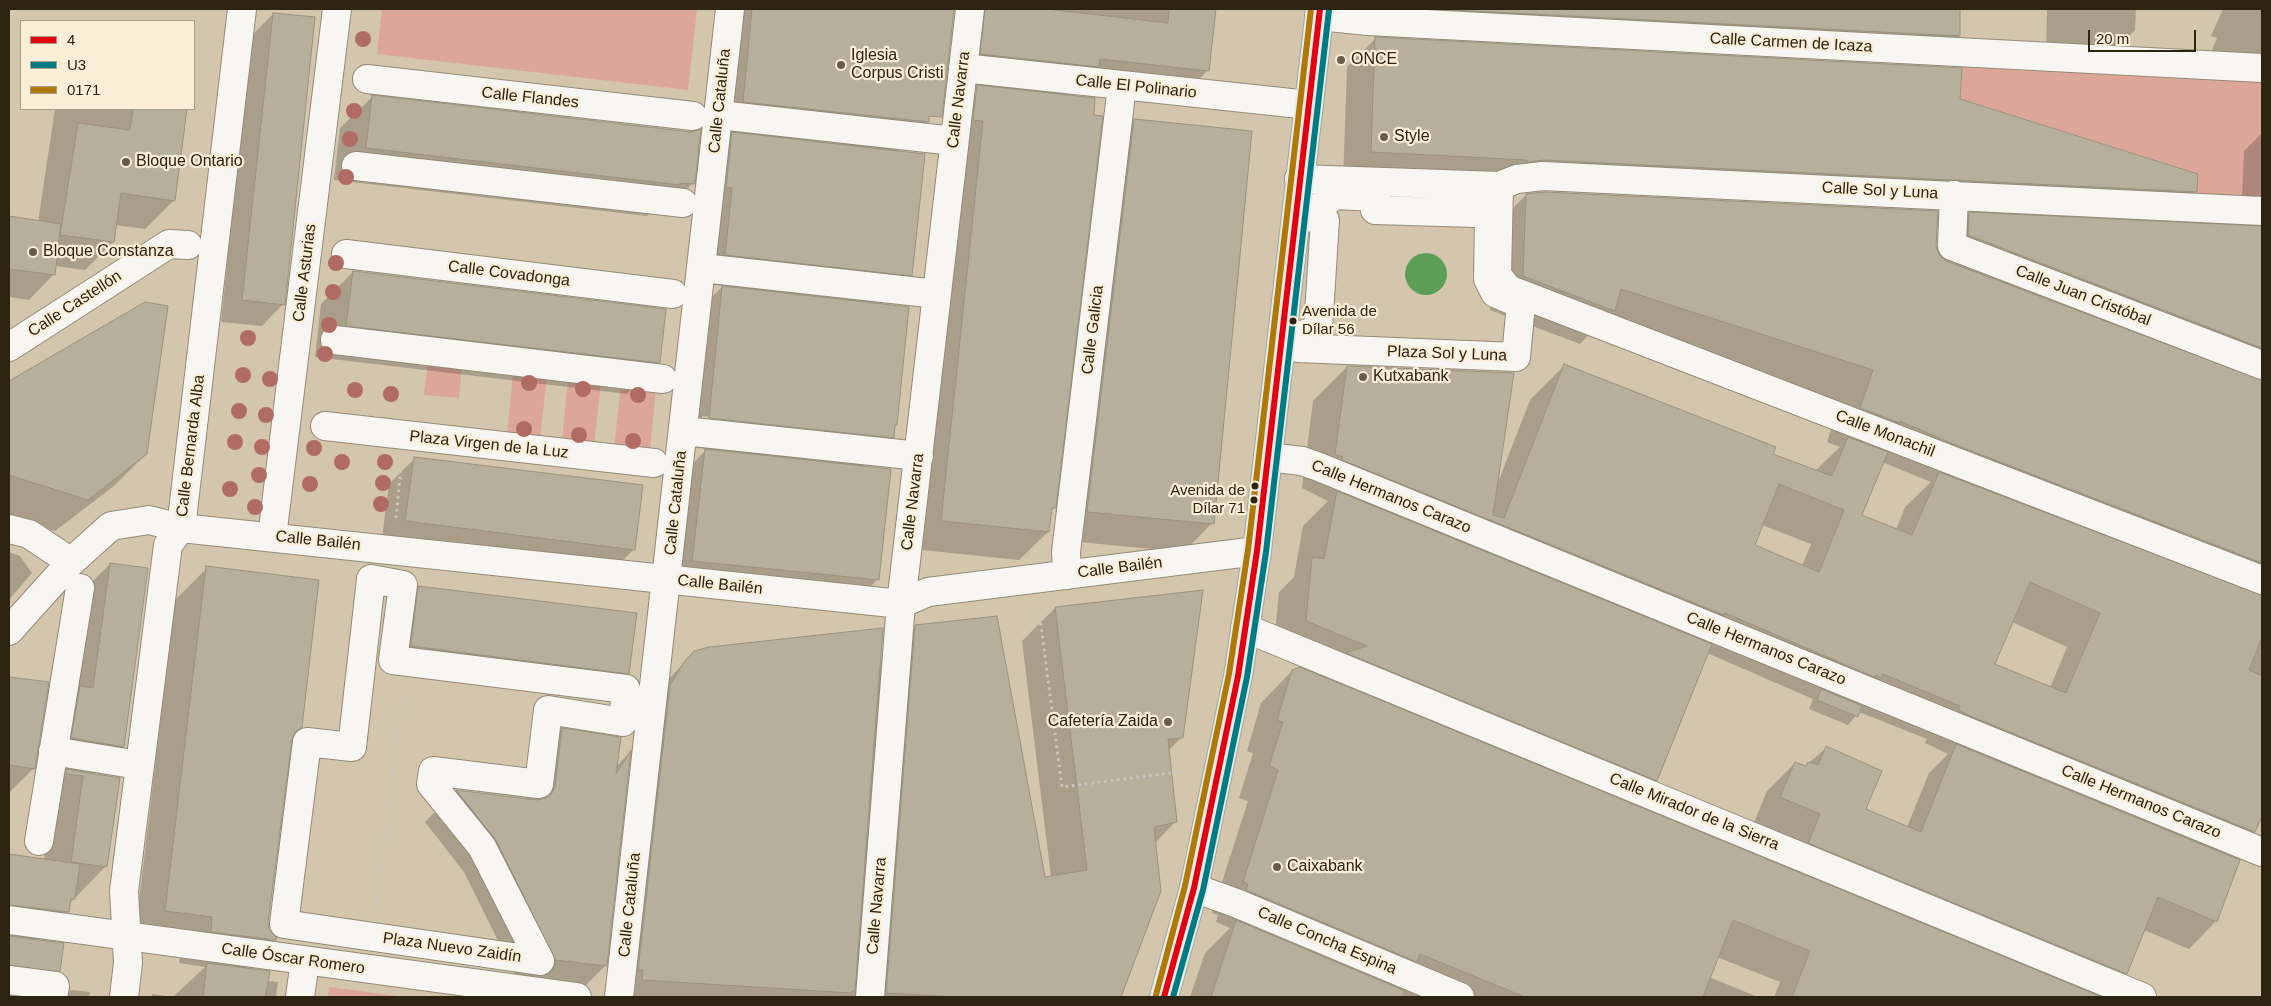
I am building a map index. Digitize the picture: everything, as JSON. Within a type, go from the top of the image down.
[{"type":"main road","points":[[1164,997],[1194,888],[1238,676],[1268,457],[1320,12]]},
{"type":"street","name":"Calle Bernarda Alba","points":[[124,997],[128,963],[128,936],[124,892],[168,545],[181,528],[242,9]]},
{"type":"street","name":"Calle Asturias","points":[[272,536],[338,9]]},
{"type":"street","name":"Calle Cataluña","points":[[619,997],[702,268],[706,115],[730,9]]},
{"type":"street","name":"Calle Navarra","points":[[870,997],[901,604],[970,9]]},
{"type":"street","name":"Calle Carmen de Icaza","points":[[1320,12],[1388,22],[2262,68]]},
{"type":"street","name":"Calle El Polinario","points":[[963,68],[1309,105]]},
{"type":"street","name":"Calle Flandes","points":[[367,79],[954,141]]},
{"type":"street","name":"Calle Galicia","points":[[1067,575],[1066,552],[1122,86]]},
{"type":"street","points":[[356,166],[683,203]]},
{"type":"street","name":"Calle Sol y Luna","points":[[1499,186],[1517,179],[1544,176],[2262,211]]},
{"type":"street","points":[[1299,179],[1499,186]]},
{"type":"street","name":"Calle Monachil","points":[[1499,186],[1497,275],[1508,289],[2262,580]]},
{"type":"street","name":"Plaza Sol y Luna","points":[[1335,195],[1376,197],[1375,210],[1475,213],[1476,202],[1486,207],[1489,216],[1488,279],[1495,293],[1521,304],[1516,357],[1298,348],[1298,336],[1318,330],[1325,220],[1312,218],[1323,204],[1335,195]]},
{"type":"street","name":"Calle Juan Cristóbal","points":[[1954,195],[1952,246],[2262,365]]},
{"type":"street","name":"Calle Castellón","points":[[11,344],[169,244],[188,245]]},
{"type":"street","name":"Calle Covadonga","points":[[346,254],[673,294]]},
{"type":"street","points":[[702,268],[937,294]]},
{"type":"street","points":[[335,340],[664,379]]},
{"type":"street","name":"Plaza Virgen de la Luz","points":[[324,426],[654,463]]},
{"type":"street","points":[[684,430],[918,456]]},
{"type":"street","name":"Calle Hermanos Carazo","points":[[1268,457],[1302,461],[1319,467],[2262,852]]},
{"type":"street","name":"Calle Bailén","points":[[9,631],[71,562],[110,526],[149,520],[181,528],[272,536],[901,604],[928,592],[1256,551]]},
{"type":"street","points":[[9,529],[28,534],[71,562]]},
{"type":"street","points":[[388,578],[403,585],[393,660],[626,689],[627,704],[376,674],[388,578]]},
{"type":"street","name":"Plaza Nuevo Zaidín","points":[[388,578],[371,579],[352,747],[307,742],[284,924],[540,961],[482,847],[431,784],[433,771],[539,784],[548,710],[624,722],[627,704]]},
{"type":"street","points":[[39,841],[80,588]]},
{"type":"street","name":"Calle Mirador de la Sierra","points":[[1245,628],[2142,997]]},
{"type":"street","points":[[53,751],[126,763]]},
{"type":"street","name":"Calle Concha Espina","points":[[1194,888],[1236,903],[1460,997]]},
{"type":"street","name":"Calle Óscar Romero","points":[[9,920],[576,997]]},
{"type":"street","points":[[9,980],[55,986],[53,997]]},
{"type":"path","points":[[1038,603],[1062,787],[1190,770]]},
{"type":"path","points":[[372,937],[404,677]]},
{"type":"shaded area","points":[[382,9],[697,9],[688,90],[377,54]]},
{"type":"shaded area","points":[[1962,64],[2262,79],[2262,197],[2197,195],[2198,174],[1960,99]]},
{"type":"shaded area","points":[[1426,253],[1441,259],[1447,274],[1441,289],[1426,295],[1411,289],[1405,274],[1411,259]]},
{"type":"shaded area","points":[[428,360],[462,364],[459,398],[424,395]]},
{"type":"shaded area","points":[[513,373],[547,377],[540,439],[507,435]]},
{"type":"shaded area","points":[[568,379],[601,383],[594,445],[562,441]]},
{"type":"shaded area","points":[[621,385],[656,389],[650,451],[614,447]]},
{"type":"shaded area","points":[[329,987],[406,997],[328,997]]},
{"type":"building","name":"Iglesia Corpus Cristi","points":[[752,9],[954,9],[942,117],[929,116],[929,122],[743,102]]},
{"type":"building","points":[[985,9],[1047,9],[1168,23],[1169,9],[1216,9],[1209,71],[1100,59],[1099,67],[980,54]]},
{"type":"building","points":[[1433,9],[1960,9],[1960,36]]},
{"type":"building","points":[[273,13],[315,17],[285,305],[242,300]]},
{"type":"building","points":[[1375,37],[1962,68],[1960,99],[2198,174],[2197,192],[1544,160],[1527,162],[1527,160],[1371,152]]},
{"type":"building","points":[[977,85],[1095,98],[1094,115],[1103,116],[1056,508],[1052,508],[1049,532],[941,521],[983,121],[973,120]]},
{"type":"building","points":[[372,95],[691,132],[701,129],[695,184],[680,183],[680,185],[366,148]]},
{"type":"building","name":"Bloque Ontario","points":[[133,110],[187,110],[175,201],[121,193],[114,242],[60,235],[78,123],[130,130]]},
{"type":"building","points":[[1134,119],[1252,131],[1214,524],[1087,512]]},
{"type":"building","points":[[732,132],[925,154],[912,276],[725,255],[732,188],[726,187]]},
{"type":"building","points":[[1544,192],[1938,211],[1936,246],[1939,255],[1946,261],[2262,380],[2262,563],[1951,443],[1900,421],[1900,423],[1860,408],[1873,370],[1621,289],[1615,311],[1523,276],[1526,194]]},
{"type":"building","points":[[1969,212],[2262,226],[2262,348],[1968,235]]},
{"type":"building","name":"Bloque Constanza","points":[[9,216],[61,224],[55,275],[9,269]]},
{"type":"building","points":[[353,271],[666,309],[660,363],[346,326]]},
{"type":"building","points":[[722,286],[909,307],[897,425],[895,425],[894,438],[709,418]]},
{"type":"building","points":[[145,302],[168,306],[147,454],[88,500],[9,475],[9,381]]},
{"type":"building","points":[[1564,364],[1776,447],[1773,454],[1832,476],[1848,437],[1888,452],[1862,515],[1912,535],[1939,472],[2262,595],[2262,637],[2249,670],[2262,676],[2262,816],[2255,832],[1968,715],[1958,709],[1960,706],[1883,674],[1881,678],[1875,675],[1874,677],[1725,613],[1724,615],[1342,460],[1343,457],[1335,454],[1347,366],[1514,373],[1493,515],[1504,518]],"holes":[[[1779,484],[1844,510],[1819,572],[1755,545]],[[2030,582],[2100,613],[2066,693],[1995,664]]]},
{"type":"building","points":[[705,449],[891,469],[879,580],[692,561]]},
{"type":"building","points":[[414,457],[643,485],[635,550],[405,521]]},
{"type":"building","points":[[1337,491],[1712,644],[1657,781],[1346,653],[1367,646],[1306,621],[1312,557],[1324,559]]},
{"type":"building","points":[[110,563],[148,568],[124,747],[71,738],[80,686],[93,688]]},
{"type":"building","points":[[206,566],[319,580],[302,727],[295,732],[292,740],[268,922],[269,930],[276,937],[276,940],[211,932],[212,917],[165,911]]},
{"type":"building","points":[[418,586],[637,613],[629,674],[411,646]]},
{"type":"building","points":[[1203,590],[1183,738],[1168,739],[1177,822],[1154,827],[1161,891],[1121,997],[956,997],[886,993],[915,625],[997,616],[1045,877],[1087,870],[1055,607]]},
{"type":"building","points":[[883,628],[855,991],[852,991],[852,993],[642,980],[643,970],[638,970],[670,685],[684,662],[694,651],[709,647]]},
{"type":"building","points":[[1300,667],[2102,997],[1792,997],[1810,951],[1733,920],[1703,997],[1525,997],[1420,954],[1417,962],[1246,890],[1248,884],[1243,882],[1278,770],[1269,766],[1283,722],[1277,720],[1292,670]]},
{"type":"building","points":[[9,677],[49,682],[35,769],[9,765]]},
{"type":"building","points":[[1821,689],[1862,706],[1858,717],[1817,700]]},
{"type":"building","points":[[562,728],[621,737],[616,774],[631,750],[607,966],[555,960],[496,840],[456,790],[537,800],[546,798],[552,793],[555,786]]},
{"type":"building","points":[[1956,744],[2240,860],[2217,922],[2158,897],[2127,974],[1808,843],[1820,814],[1780,797],[1795,762],[1806,766],[1808,762],[1818,765],[1826,746],[1882,771],[1866,809],[1921,832]]},
{"type":"building","points":[[66,769],[120,778],[107,867],[71,862],[83,776],[66,774]]},
{"type":"building","points":[[9,854],[80,864],[75,899],[71,899],[69,912],[9,905]]},
{"type":"building","points":[[1236,920],[1405,991],[1402,997],[1211,997]]},
{"type":"building","points":[[9,936],[64,943],[60,972],[9,965]]},
{"type":"building","points":[[207,963],[270,971],[265,997],[203,997]]},
{"type":"transit line","name":"0171","points":[[1156,995],[1185,886],[1229,674],[1248,550],[1311,9]]},
{"type":"transit line","name":"4","points":[[1164,997],[1194,888],[1238,676],[1257,551],[1320,9]]},
{"type":"transit line","name":"U3","points":[[1173,997],[1203,890],[1247,677],[1266,552],[1329,10]]},
{"type":"place","name":"ONCE","points":[[1341,60]]},
{"type":"place","name":"Iglesia Corpus Cristi","points":[[841,65]]},
{"type":"place","name":"Style","points":[[1384,137]]},
{"type":"place","name":"Bloque Ontario","points":[[126,162]]},
{"type":"place","name":"Bloque Constanza","points":[[33,252]]},
{"type":"place","name":"Avenida de Dílar 56","points":[[1293,321]]},
{"type":"place","name":"Kutxabank","points":[[1363,377]]},
{"type":"place","name":"Avenida de Dílar 71","points":[[1254,500]]},
{"type":"place","name":"Cafetería Zaida","points":[[1168,722]]},
{"type":"place","name":"Caixabank","points":[[1277,867]]}]
